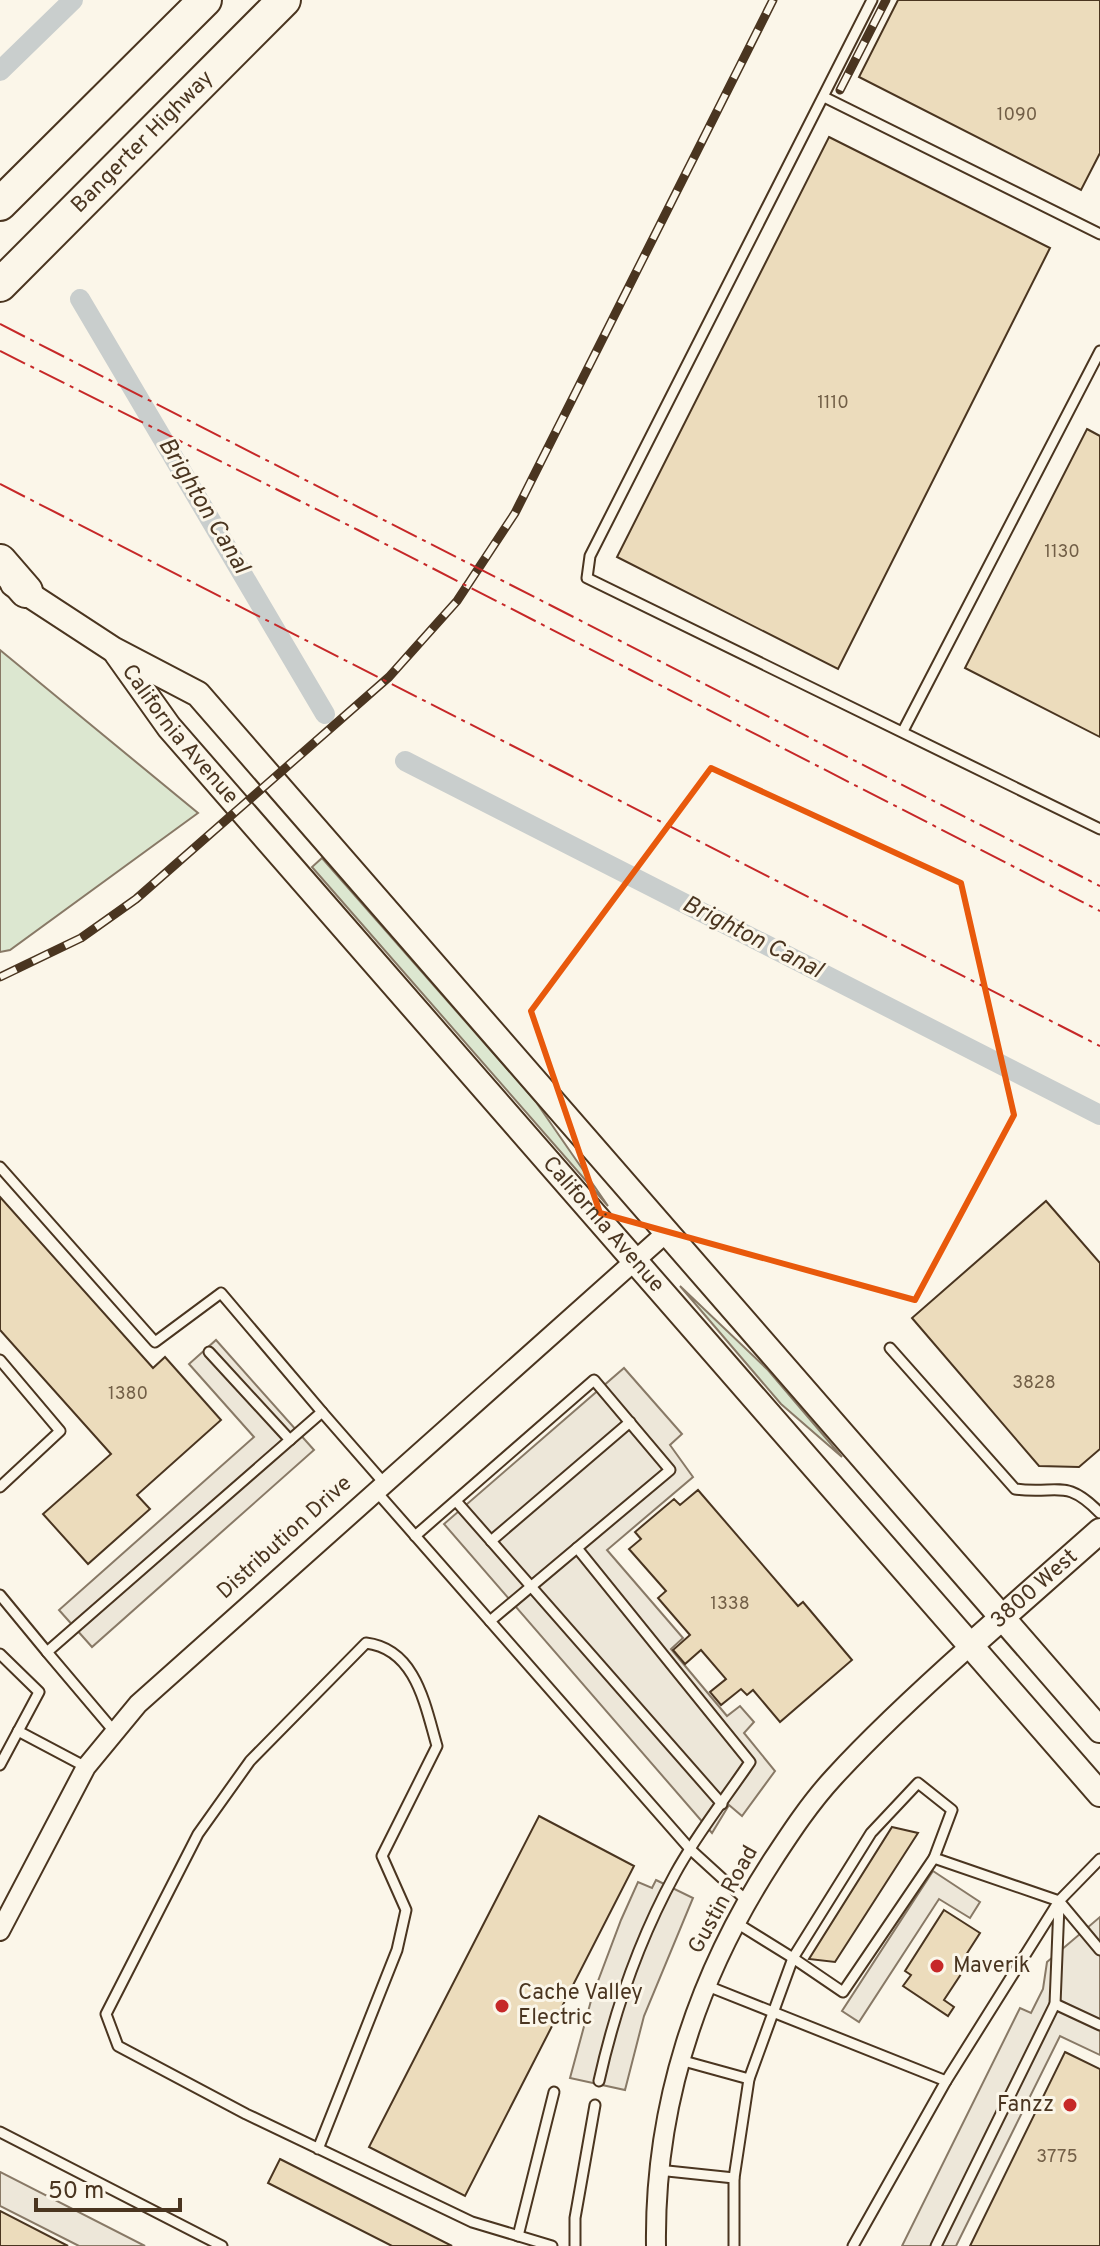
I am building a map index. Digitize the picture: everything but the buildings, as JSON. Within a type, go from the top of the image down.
[{"type":"highway","points":[[0,204],[205,0]]},
{"type":"highway","name":"Bangerter Highway","points":[[0,285],[284,0]]},
{"type":"highway","points":[[0,561],[13,584]]},
{"type":"main road","name":"California Avenue","points":[[13,584],[114,650],[198,694],[1100,1730]]},
{"type":"main road","name":"California Avenue","points":[[114,650],[169,727],[1100,1794]]},
{"type":"main road","name":"3800 West","points":[[970,1646],[1100,1531]]},
{"type":"street","name":"Distribution Drive","points":[[0,1931],[86,1767],[113,1730],[161,1682],[379,1486],[666,1233]]},
{"type":"street","name":"Gustin Road","points":[[656,2246],[658,2170],[680,2060],[705,1985],[735,1922],[799,1821],[832,1778],[970,1646]]},
{"type":"lane","points":[[872,0],[590,556],[587,578],[1100,829]]},
{"type":"lane","points":[[824,97],[1100,234]]},
{"type":"lane","points":[[903,731],[1100,351]]},
{"type":"lane","points":[[0,1167],[155,1342],[221,1293],[322,1412],[415,1536],[690,1849],[747,1901]]},
{"type":"lane","points":[[890,1348],[1015,1489],[1067,1489],[1081,1494],[1100,1513]]},
{"type":"lane","points":[[209,1352],[290,1440]]},
{"type":"lane","points":[[0,1360],[60,1431],[0,1487]]},
{"type":"lane","points":[[415,1536],[594,1380],[670,1470],[490,1621]]},
{"type":"lane","points":[[47,1652],[322,1412]]},
{"type":"lane","points":[[491,1541],[630,1422]]},
{"type":"lane","points":[[456,1501],[722,1804]]},
{"type":"lane","points":[[577,1548],[750,1762],[690,1849],[636,1958],[613,2023],[599,2081]]},
{"type":"lane","points":[[0,1595],[113,1730]]},
{"type":"lane","points":[[318,2149],[400,1937],[406,1910],[382,1856],[437,1746],[411,1670],[383,1645],[366,1643],[250,1761],[198,1834],[106,2014],[118,2046],[318,2149],[472,2222],[552,2246]]},
{"type":"lane","points":[[0,1654],[39,1692],[0,1765]]},
{"type":"lane","points":[[18,1731],[86,1767]]},
{"type":"lane","points":[[734,2246],[734,2178],[749,2079],[793,1958],[871,1833],[918,1783],[952,1810],[934,1858],[843,1992],[793,1958],[735,1922]]},
{"type":"lane","points":[[934,1858],[1059,1901],[1100,1950]]},
{"type":"lane","points":[[853,2246],[946,2081],[1059,1901],[1100,1859]]},
{"type":"lane","points":[[936,2246],[1055,2004],[1059,1901]]},
{"type":"lane","points":[[705,1985],[946,2081]]},
{"type":"lane","points":[[1055,2004],[1100,2025]]},
{"type":"lane","points":[[680,2060],[749,2079]]},
{"type":"lane","points":[[518,2236],[554,2092]]},
{"type":"lane","points":[[575,2246],[575,2218],[595,2105]]},
{"type":"lane","points":[[0,2132],[222,2246]]},
{"type":"lane","points":[[658,2170],[734,2178]]},
{"type":"highlighted area","points":[[711,768],[961,883],[1014,1115],[915,1300],[600,1213],[531,1011]]},
{"type":"green space","points":[[0,650],[198,813],[10,950],[0,952]]},
{"type":"green space","points":[[322,858],[536,1102],[608,1206],[312,867]]},
{"type":"green space","points":[[680,1286],[768,1370],[842,1457],[781,1404]]},
{"type":"shaded area","points":[[216,1340],[314,1450],[92,1647],[59,1610],[254,1437],[189,1364]]},
{"type":"shaded area","points":[[624,1368],[682,1434],[670,1445],[693,1477],[607,1550],[683,1638],[671,1649],[727,1716],[740,1706],[754,1722],[744,1733],[775,1771],[742,1816],[729,1805],[712,1833],[444,1524]]},
{"type":"shaded area","points":[[933,1871],[980,1902],[970,1918],[939,1899],[859,2022],[842,2011]]},
{"type":"shaded area","points":[[656,1880],[693,1898],[644,2016],[625,2090],[570,2078],[592,1997],[621,1920],[638,1882],[652,1888]]},
{"type":"shaded area","points":[[1100,1917],[1100,2055],[1060,2036],[956,2246],[902,2246],[1020,2008],[1031,2013],[1043,1989],[1047,1962]]},
{"type":"shaded area","points":[[0,2172],[145,2246],[79,2246],[0,2206]]},
{"type":"waterway","name":"Brighton Canal","points":[[0,71],[73,0]]},
{"type":"waterway","name":"Brighton Canal","points":[[80,299],[325,714]]},
{"type":"waterway","name":"Brighton Canal","points":[[405,761],[1100,1115]]},
{"type":"railway","points":[[0,977],[81,938],[136,899],[389,677],[457,601],[515,513],[773,0]]},
{"type":"railway","points":[[840,90],[886,0]]},
{"type":"power","points":[[0,324],[1100,886]]},
{"type":"power","points":[[0,351],[358,530],[1100,911]]},
{"type":"power","points":[[0,484],[1100,1046]]},
{"type":"place","name":"Maverik","points":[[937,1966]]},
{"type":"place","name":"Cache Valley Electric","points":[[502,2006]]},
{"type":"place","name":"Fanzz","points":[[1070,2105]]}]
